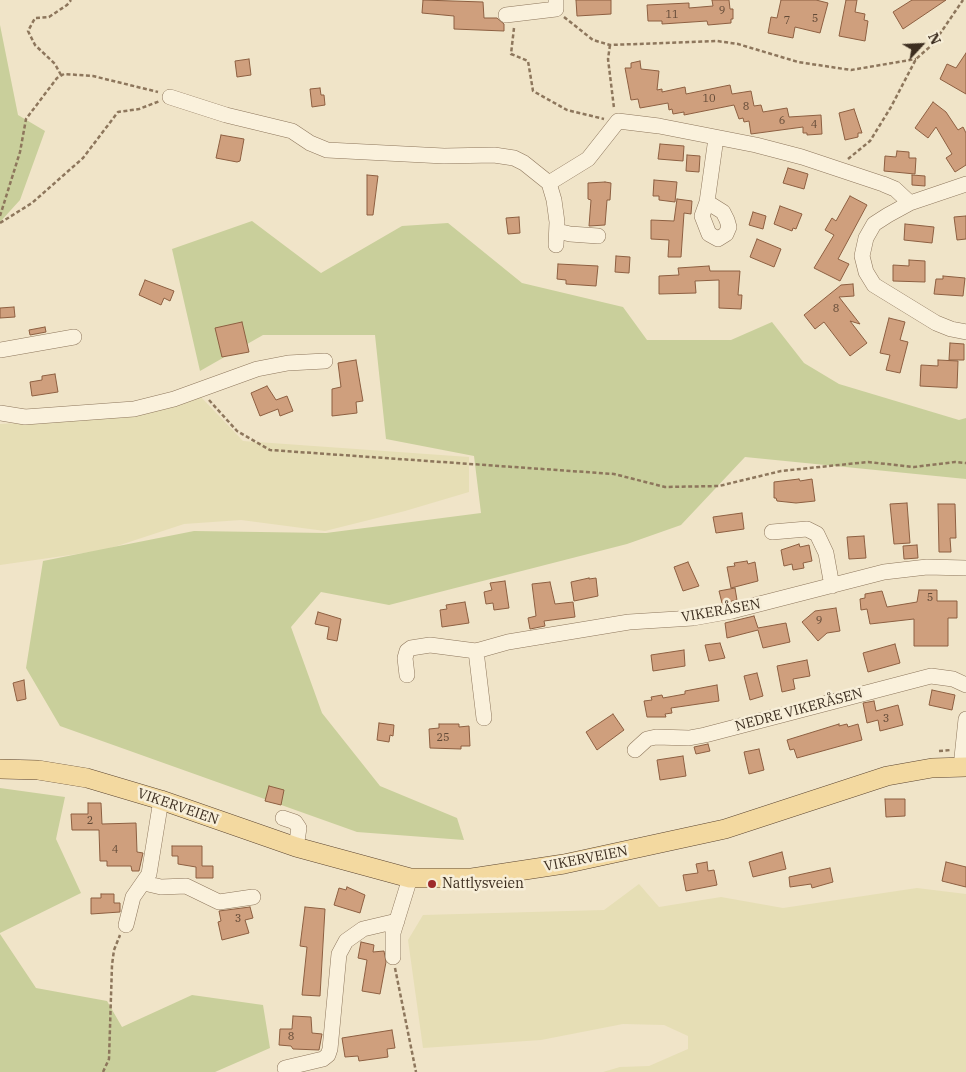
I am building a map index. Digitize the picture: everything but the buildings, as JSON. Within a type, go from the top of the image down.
[{"type":"main road","name":"VIKERVEIEN","points":[[0,769],[62,773],[161,800],[296,847],[410,878],[472,878],[608,856],[725,828],[887,776],[932,768],[964,767]]},
{"type":"street","points":[[511,14],[556,4]]},
{"type":"street","points":[[170,97],[226,115],[292,131],[310,143],[327,150],[444,156],[494,155],[514,158],[549,183],[554,200],[556,238],[570,234],[598,236]]},
{"type":"street","points":[[549,183],[588,158],[618,121],[659,126],[765,147],[883,184],[895,189],[910,203]]},
{"type":"street","points":[[707,202],[716,138]]},
{"type":"street","points":[[966,184],[910,203],[874,224],[866,238],[862,256],[866,272],[874,285],[892,298],[936,323],[952,330],[966,332]]},
{"type":"street","points":[[0,350],[74,337]]},
{"type":"street","points":[[0,413],[25,417],[134,408],[174,399],[257,369],[288,363],[325,360]]},
{"type":"street","points":[[772,532],[807,529],[817,534],[826,553],[832,586]]},
{"type":"street","name":"VIKERÅSEN","points":[[476,651],[508,642],[629,622],[693,618],[732,612],[884,572],[927,567],[966,568]]},
{"type":"street","points":[[407,675],[405,658],[407,650],[411,648],[430,645],[476,651],[484,718]]},
{"type":"street","name":"NEDRE VIKERÅSEN","points":[[635,750],[647,739],[656,737],[688,738],[705,735],[931,676],[954,679],[966,685]]},
{"type":"street","points":[[964,767],[962,748],[965,728]]},
{"type":"street","points":[[126,925],[134,897],[144,883],[152,865],[161,800]]},
{"type":"street","points":[[283,818],[295,822],[299,828],[296,847]]},
{"type":"street","points":[[393,957],[393,933],[410,878]]},
{"type":"street","points":[[144,883],[161,887],[186,886],[219,902],[253,897]]},
{"type":"street","points":[[285,1068],[322,1059],[330,1049],[339,954],[346,941],[363,929],[396,921]]},
{"type":"path","points":[[61,75],[55,64],[35,45],[28,31],[36,18],[49,16],[67,5],[71,0]]},
{"type":"path","points":[[842,171],[845,162],[870,141],[878,130],[916,59],[933,44],[963,0]]},
{"type":"path","points":[[556,4],[593,40],[610,45],[717,41],[738,44],[798,62],[851,70],[916,59]]},
{"type":"path","points":[[511,14],[511,54],[528,61],[533,91],[576,114],[618,121],[610,82],[608,59],[610,45]]},
{"type":"path","points":[[61,75],[93,76],[145,88],[170,97]]},
{"type":"path","points":[[0,216],[20,152],[28,114],[61,75]]},
{"type":"path","points":[[0,223],[32,203],[83,158],[118,112],[139,109],[170,97]]},
{"type":"path","points":[[200,390],[237,431],[270,450],[614,474],[665,488],[719,486],[781,471],[868,462],[914,467],[966,463]]},
{"type":"path","points":[[931,754],[962,748]]},
{"type":"path","points":[[103,1072],[110,1059],[114,950],[126,925]]},
{"type":"path","points":[[393,957],[416,1072]]},
{"type":"shaded area","points":[[200,396],[243,441],[469,457],[469,492],[405,511],[325,531],[241,520],[184,524],[105,550],[0,565],[0,424],[129,417]]},
{"type":"shaded area","points":[[639,884],[659,907],[721,897],[783,908],[917,888],[966,894],[966,1072],[603,1072],[620,1067],[649,1066],[688,1049],[688,1036],[664,1025],[623,1024],[541,1040],[423,1048],[408,940],[423,915],[604,910]]},
{"type":"green space","points":[[0,25],[18,115],[45,131],[20,200],[0,222]]},
{"type":"green space","points":[[252,221],[321,273],[402,226],[448,223],[522,283],[623,307],[647,340],[731,340],[772,322],[804,363],[839,384],[959,420],[966,418],[966,479],[745,457],[681,525],[627,544],[389,605],[321,592],[291,627],[322,713],[380,786],[457,818],[464,840],[357,832],[60,726],[26,668],[43,561],[194,531],[326,533],[481,513],[474,456],[386,439],[375,335],[263,335],[200,371],[172,249]]},
{"type":"green space","points":[[0,788],[65,797],[56,839],[81,893],[0,933]]},
{"type":"green space","points":[[0,934],[36,988],[107,1001],[122,1027],[192,995],[263,1005],[270,1048],[215,1072],[0,1072]]},
{"type":"place","name":"Nattlysveien","points":[[432,884]]}]
